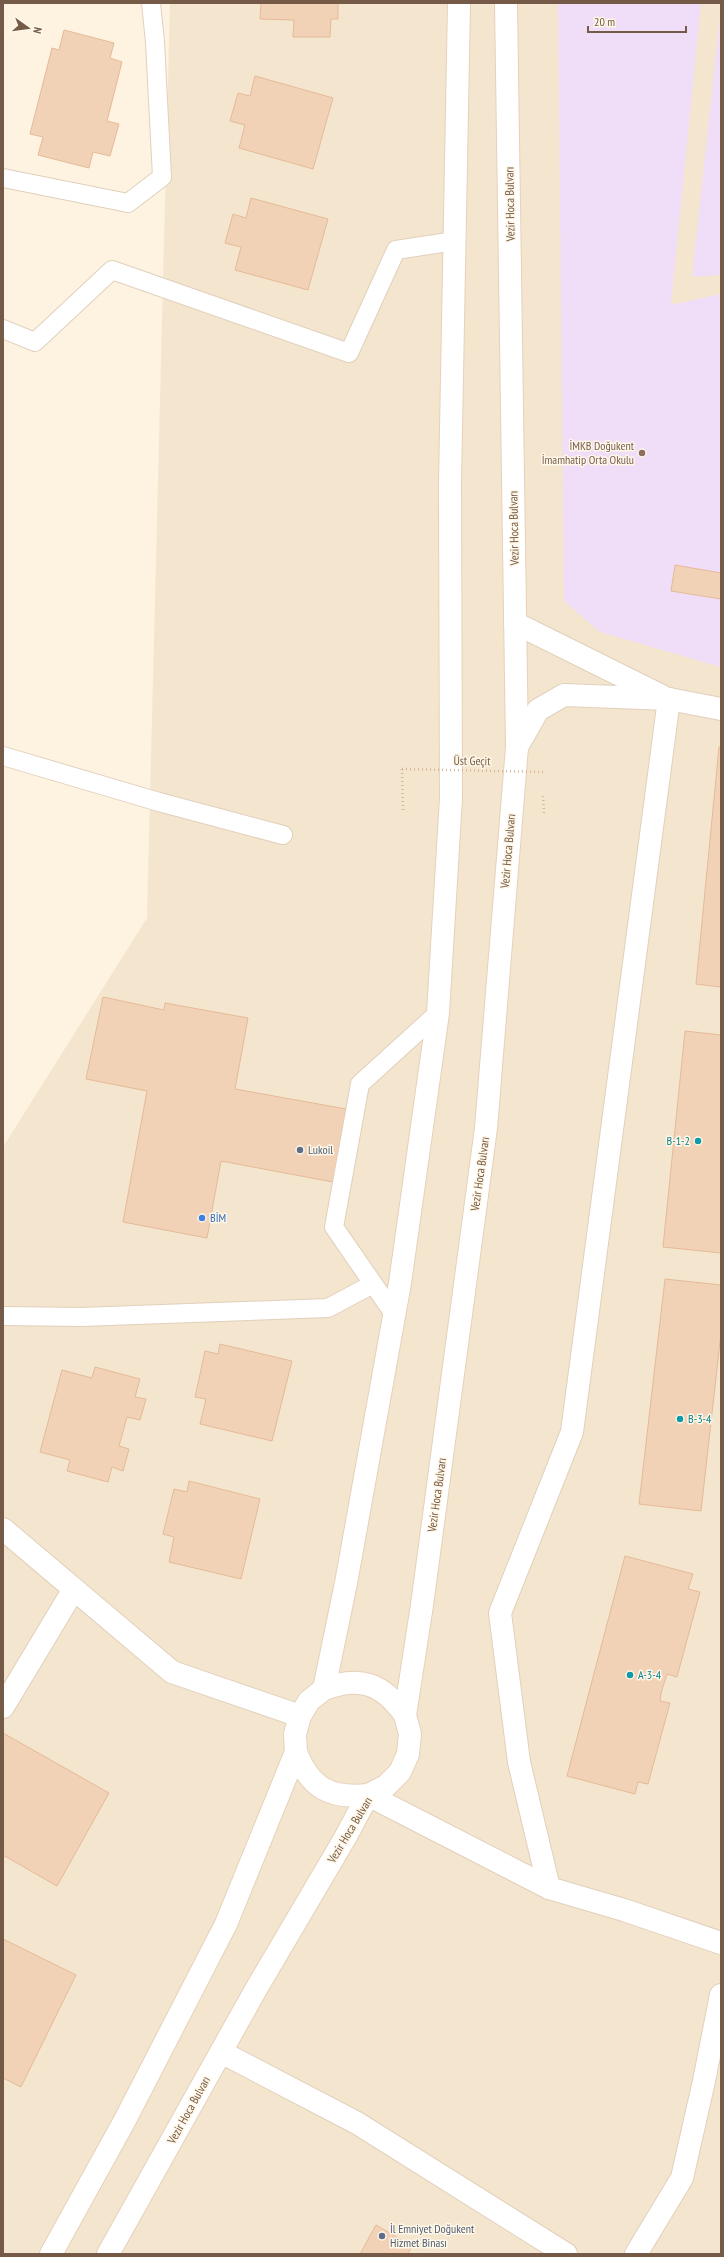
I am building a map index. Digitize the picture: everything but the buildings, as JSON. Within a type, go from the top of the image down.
[{"type":"main road","points":[[324,1689],[346,1583],[400,1283],[438,1013],[451,798],[450,491],[459,3]]},
{"type":"main road","name":"Vezir Hoca Bulvarı","points":[[108,2254],[221,2052],[368,1795],[386,1786],[400,1772],[408,1754],[410,1734],[405,1715],[422,1605],[486,1128],[517,747],[506,3]]},
{"type":"main road","points":[[515,623],[668,699]]},
{"type":"main road","points":[[517,747],[538,710],[564,696],[668,699],[721,709]]},
{"type":"main road","points":[[549,1888],[519,1762],[500,1613],[572,1432],[668,699]]},
{"type":"main road","points":[[3,1529],[172,1672],[300,1716]]},
{"type":"main road","points":[[3,1707],[74,1589]]},
{"type":"main road","points":[[405,1715],[394,1699],[378,1688],[359,1682],[340,1683],[324,1689],[310,1701],[300,1716],[295,1734],[296,1752],[303,1769],[314,1783],[330,1792],[349,1797],[368,1795],[549,1888],[624,1910],[721,1943]]},
{"type":"main road","points":[[52,2254],[125,2120],[226,1924],[296,1752]]},
{"type":"main road","points":[[636,2254],[682,2178],[704,2082],[721,1995]]},
{"type":"main road","points":[[221,2052],[357,2123],[564,2253]]},
{"type":"lane","points":[[3,178],[128,203],[162,177],[156,42],[151,3]]},
{"type":"lane","points":[[3,329],[35,342],[112,270],[349,353],[396,250],[455,241]]},
{"type":"lane","points":[[3,756],[159,802],[283,835]]},
{"type":"lane","points":[[394,1314],[334,1227],[360,1084],[438,1013]]},
{"type":"lane","points":[[3,1316],[81,1317],[328,1308],[373,1284]]},
{"type":"path","name":"Üst Geçit","points":[[403,810],[402,769],[543,772]]},
{"type":"shaded area","points":[[170,3],[721,3],[721,2254],[3,2254],[3,1147],[147,918]]},
{"type":"shaded area","name":"İMKB Doğukent İmamhatip Orta Okulu","points":[[558,3],[701,3],[671,305],[721,294],[721,667],[600,632],[564,601]]},
{"type":"shaded area","points":[[721,8],[721,275],[692,277]]},
{"type":"place","name":"İMKB Doğukent İmamhatip Orta Okulu","points":[[642,453]]},
{"type":"place","name":"B-1-2","points":[[698,1141]]},
{"type":"place","name":"Lukoil","points":[[300,1150]]},
{"type":"place","name":"BİM","points":[[202,1218]]},
{"type":"place","name":"B-3-4","points":[[680,1419]]},
{"type":"place","name":"A-3-4","points":[[630,1675]]},
{"type":"place","name":"İl Emniyet Doğukent Hizmet Binası","points":[[382,2236]]}]
